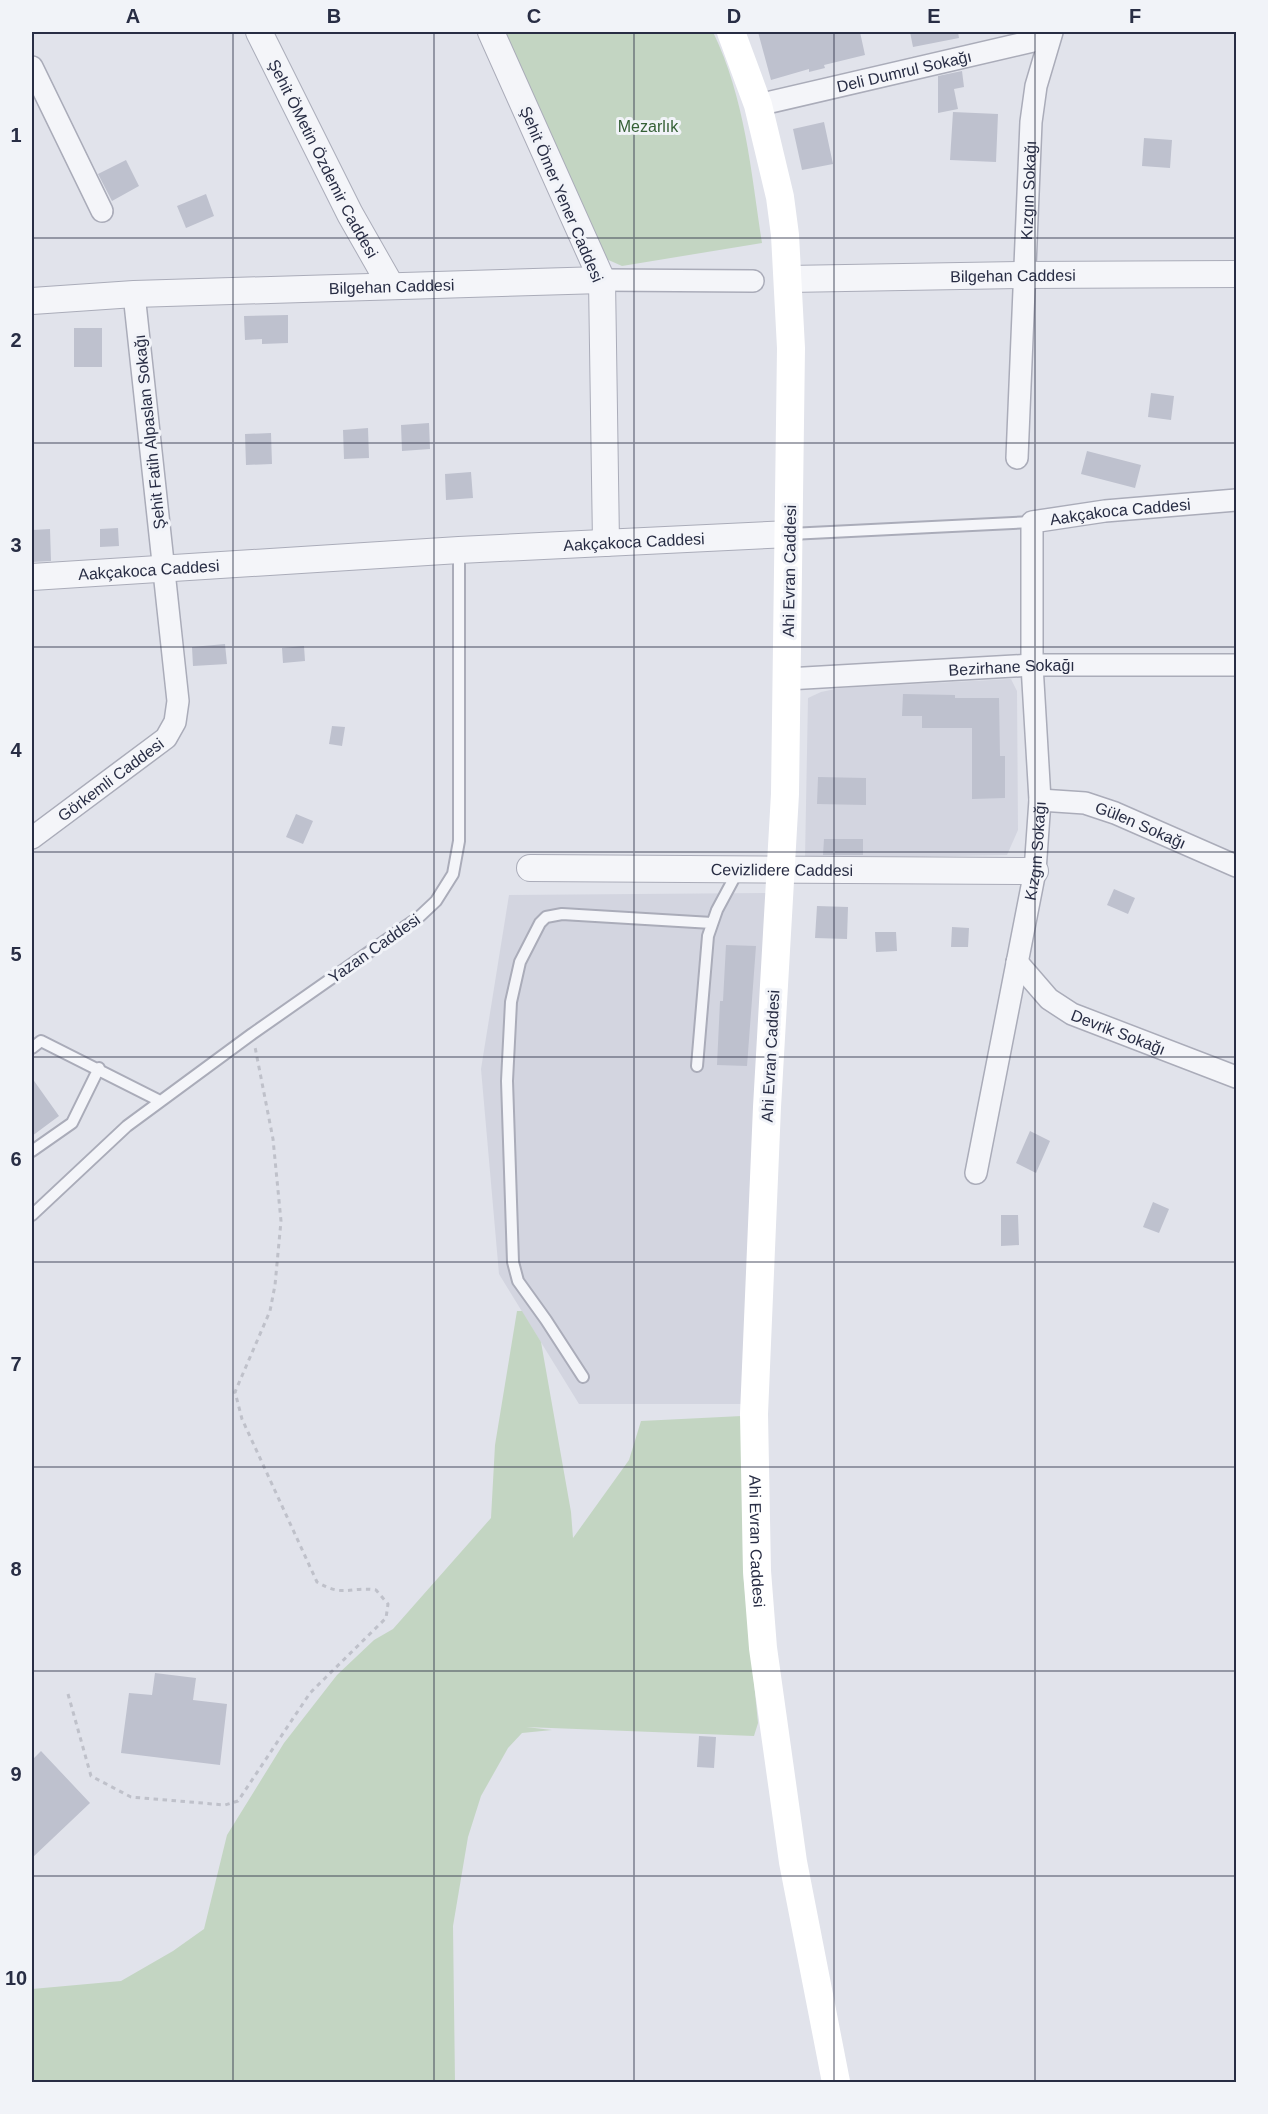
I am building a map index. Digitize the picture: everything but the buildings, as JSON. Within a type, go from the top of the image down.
[{"type":"main road","name":"Ahi Evran Caddesi","points":[[731,32],[758,105],[780,197],[788,279],[791,348],[790,534],[782,870],[767,1107],[754,1414],[757,1571],[763,1648],[793,1862],[836,2082]]},
{"type":"street","name":"Şehit ÖMetin Özdemir Caddesi","points":[[259,32],[350,214],[392,286]]},
{"type":"street","name":"Şehit Ömer Yener Caddesi","points":[[491,32],[602,279],[606,543]]},
{"type":"street","name":"Deli Dumrul Sokağı","points":[[758,105],[1051,34]]},
{"type":"street","name":"Kızgın Sokağı","points":[[1017,458],[1031,122],[1036,86],[1051,34]]},
{"type":"street","points":[[32,67],[102,211]]},
{"type":"street","name":"Bilgehan Caddesi","points":[[788,279],[1236,274]]},
{"type":"street","name":"Bilgehan Caddesi","points":[[32,301],[134,294],[602,279],[753,281]]},
{"type":"street","name":"Şehit Fatih Alpaslan Sokağı","points":[[134,294],[165,569]]},
{"type":"street","name":"Aakçakoca Caddesi","points":[[1032,522],[1105,511],[1236,500]]},
{"type":"street","name":"Kızgın Sokağı","points":[[976,1173],[1035,871],[1040,800],[1032,665],[1032,522]]},
{"type":"street","name":"Aakçakoca Caddesi","points":[[32,577],[459,550],[790,534]]},
{"type":"street","name":"Görkemli Caddesi","points":[[32,838],[166,738],[175,722],[178,701],[165,569]]},
{"type":"street","name":"Bezirhane Sokağı","points":[[787,679],[1032,665],[1236,664]]},
{"type":"street","name":"Gülen Sokağı","points":[[1040,800],[1085,803],[1115,813],[1236,866]]},
{"type":"street","name":"Cevizlidere Caddesi","points":[[530,868],[1035,871]]},
{"type":"street","name":"Devrik Sokağı","points":[[1017,962],[1049,999],[1072,1014],[1236,1077]]},
{"type":"lane","name":"Aakçakoca Caddesi","points":[[790,534],[1032,522]]},
{"type":"lane","name":"Yazan Caddesi","points":[[32,1215],[127,1126],[252,1034],[419,917],[436,901],[453,874],[459,841],[459,550]]},
{"type":"lane","points":[[697,1066],[708,936],[712,923],[739,869]]},
{"type":"lane","points":[[583,1377],[518,1281],[513,1262],[507,1081],[511,1002],[520,962],[540,923],[546,917],[562,914],[712,923]]},
{"type":"lane","points":[[32,1048],[42,1041],[160,1101]]},
{"type":"lane","points":[[32,1151],[72,1122],[99,1068]]},
{"type":"path","points":[[68,1694],[91,1776],[131,1797],[225,1805],[238,1802],[310,1693],[386,1618],[388,1604],[376,1590],[332,1590],[317,1582],[242,1419],[235,1392],[270,1311],[275,1285],[281,1221],[273,1139],[252,1034]]},
{"type":"shaded area","points":[[1011,679],[1017,691],[1018,830],[1007,855],[805,859],[808,698],[821,692],[840,688]]},
{"type":"shaded area","points":[[767,893],[741,1404],[579,1404],[499,1274],[481,1069],[509,895]]},
{"type":"green space","name":"Mezarlık","points":[[504,32],[713,32],[724,57],[740,109],[762,243],[622,266],[604,258]]},
{"type":"green space","points":[[517,1311],[522,1311],[541,1342],[571,1512],[573,1538],[629,1460],[641,1421],[742,1416],[743,1572],[758,1723],[754,1736],[526,1727],[552,1730],[522,1733],[508,1748],[481,1796],[468,1837],[453,1926],[455,2082],[32,2082],[32,1989],[121,1981],[173,1951],[204,1929],[227,1835],[284,1743],[337,1675],[374,1640],[393,1629],[491,1518],[495,1445]]}]
